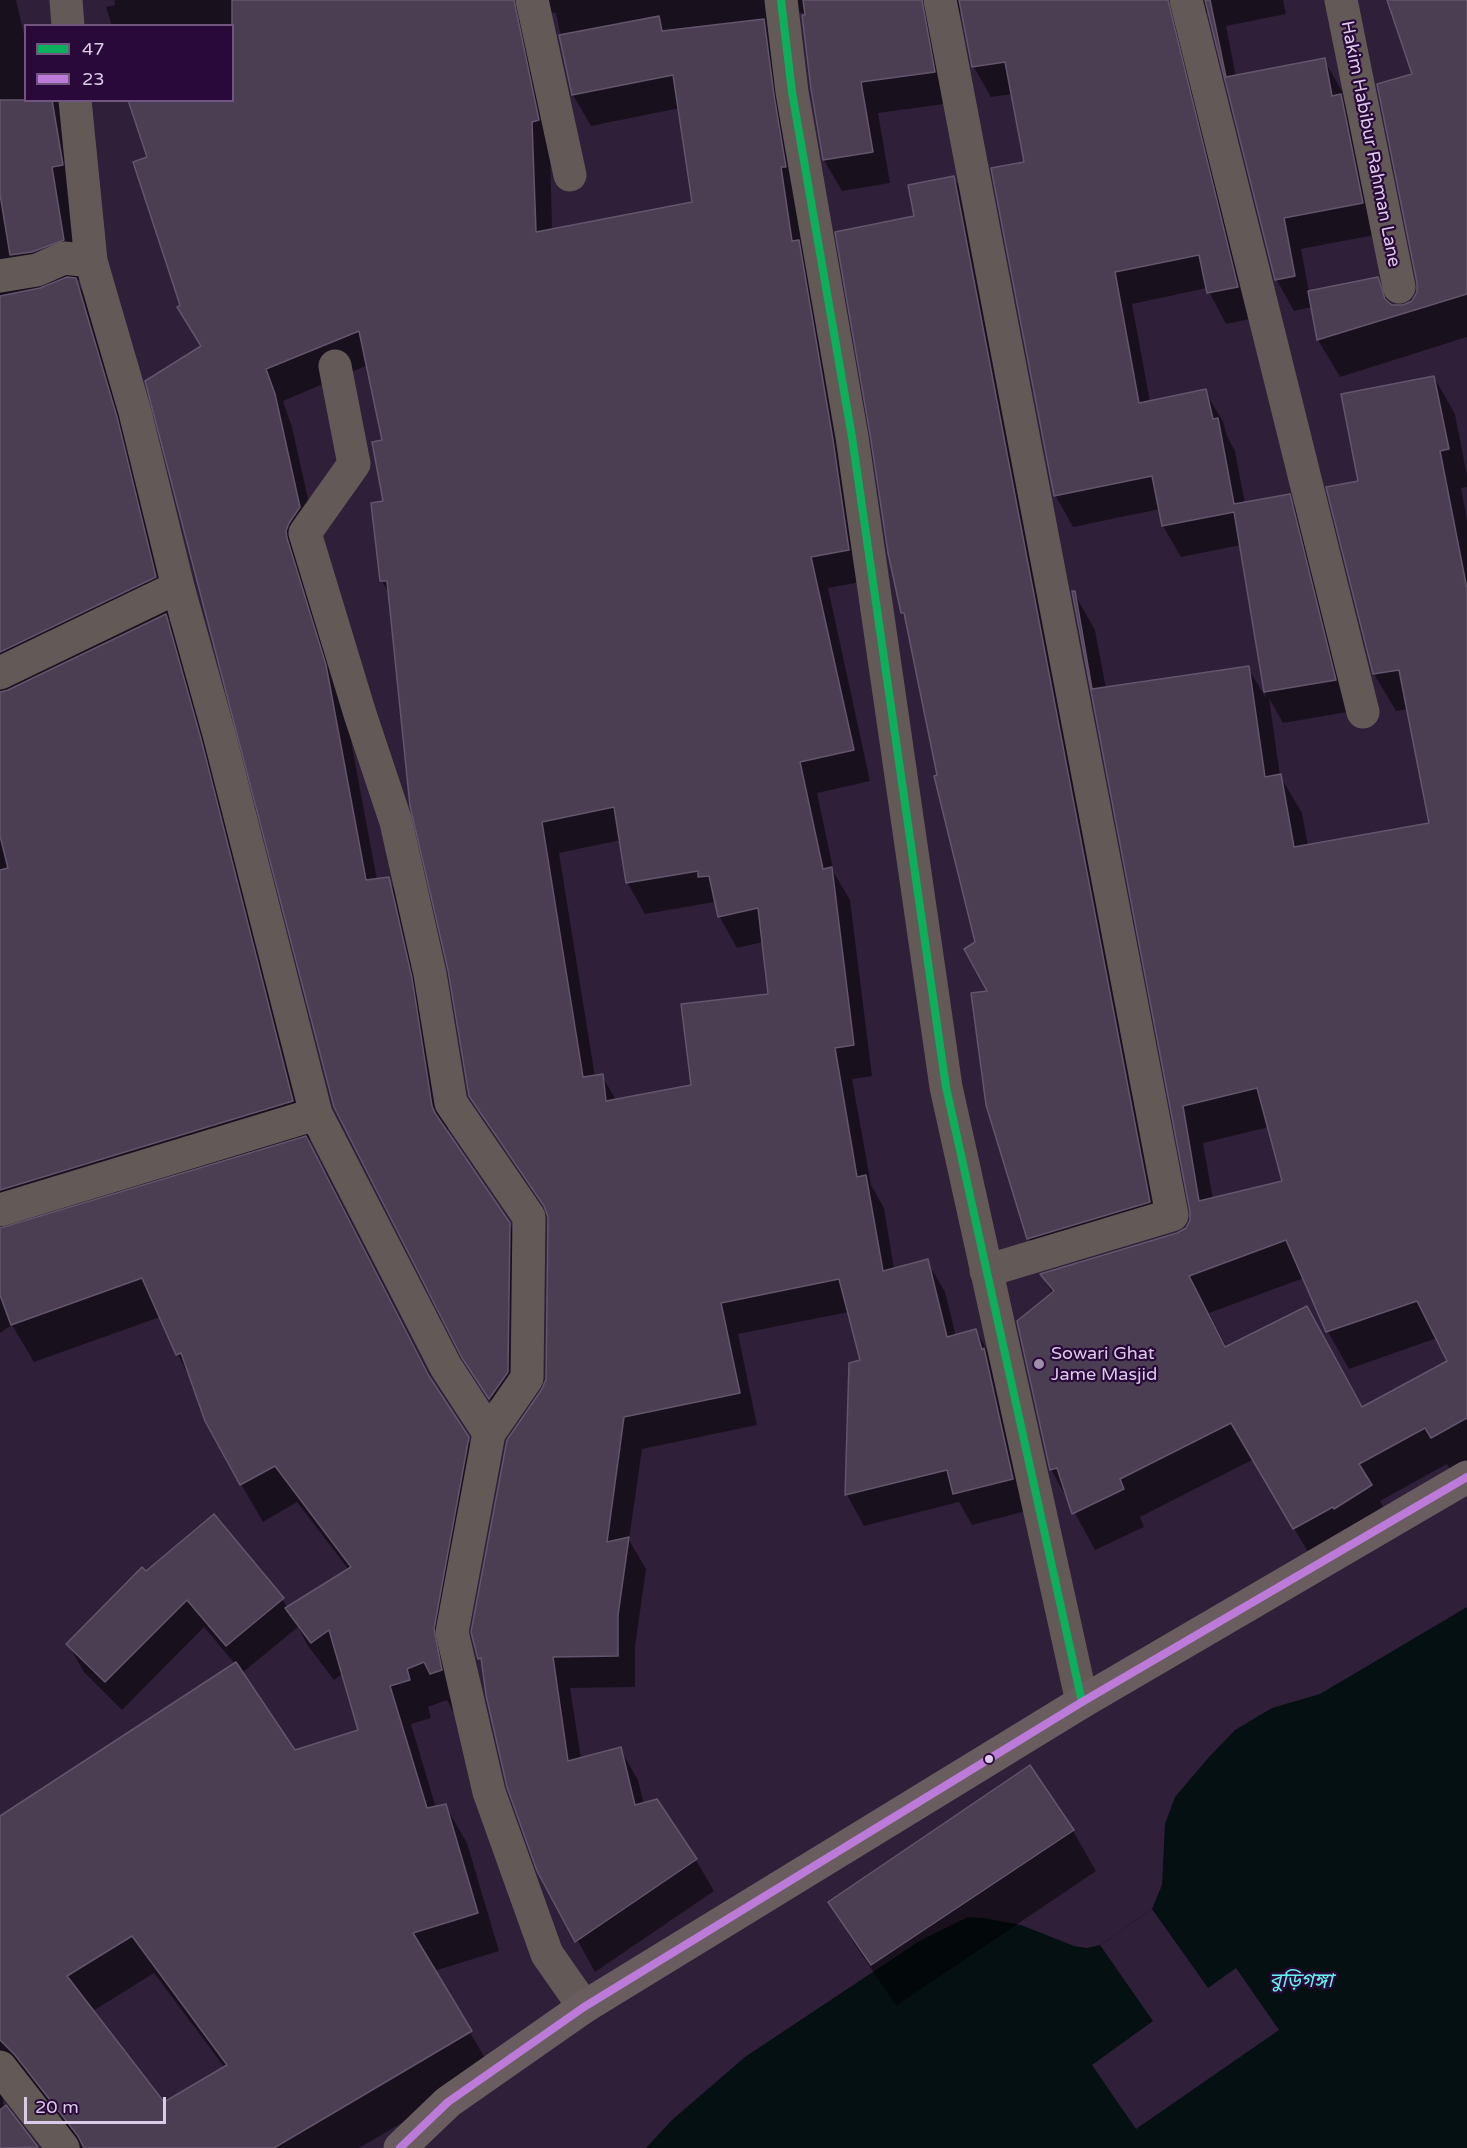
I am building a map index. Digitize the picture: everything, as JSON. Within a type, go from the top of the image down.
[{"type":"highway","points":[[400,2148],[448,2102],[584,2007],[1082,1702],[1467,1477]]},
{"type":"street","points":[[66,0],[68,24]]},
{"type":"street","points":[[531,0],[570,175]]},
{"type":"street","points":[[781,0],[792,92],[852,437],[946,1087],[1082,1702]]},
{"type":"street","points":[[940,0],[1173,1215],[986,1271]]},
{"type":"street","points":[[1186,0],[1364,712]]},
{"type":"street","name":"Hakim Habibur Rahman Lane","points":[[1341,0],[1399,287]]},
{"type":"street","points":[[75,102],[91,261],[135,412],[178,587],[219,734],[316,1114],[446,1367],[489,1433]]},
{"type":"street","points":[[0,276],[37,270],[64,258],[91,261]]},
{"type":"street","points":[[335,366],[354,464],[304,533],[396,822],[430,974],[451,1103],[529,1217],[527,1378],[489,1433],[452,1632],[489,1792],[546,1954],[584,2007]]},
{"type":"street","points":[[0,673],[178,587]]},
{"type":"street","points":[[0,1210],[316,1114]]},
{"type":"street","points":[[0,2067],[63,2148]]},
{"type":"water","name":"বুড়িগঙ্গা","points":[[1467,1607],[1467,2148],[646,2148],[672,2120],[745,2057],[921,1940],[968,1917],[1021,1925],[1074,1946],[1087,1948],[1100,1945],[1152,1909],[1162,1885],[1165,1824],[1175,1797],[1235,1730],[1272,1708],[1320,1694]]},
{"type":"pier","points":[[1152,1909],[1208,1988],[1236,1968],[1279,2030],[1136,2129],[1092,2065],[1153,2021],[1100,1945]]},
{"type":"building","points":[[232,0],[514,0],[539,120],[532,122],[536,232],[692,202],[673,75],[572,95],[559,35],[659,16],[662,31],[764,19],[786,167],[781,167],[792,241],[799,240],[849,550],[811,557],[854,750],[800,762],[823,869],[832,867],[854,1045],[835,1048],[857,1177],[866,1175],[883,1271],[928,1259],[947,1337],[976,1329],[982,1350],[984,1348],[1013,1479],[953,1494],[947,1470],[845,1495],[849,1363],[860,1360],[839,1279],[721,1303],[740,1393],[624,1417],[607,1542],[629,1537],[618,1615],[618,1656],[553,1657],[568,1761],[621,1747],[635,1805],[657,1799],[697,1859],[575,1942],[537,1871],[507,1787],[486,1695],[481,1658],[478,1659],[471,1632],[507,1440],[542,1389],[546,1379],[548,1217],[544,1206],[469,1096],[448,970],[410,806],[387,581],[380,581],[371,503],[383,501],[372,442],[382,440],[359,331],[266,369],[275,394],[300,507],[289,523],[286,531],[287,538],[326,665],[366,880],[389,877],[412,978],[432,1106],[510,1223],[508,1372],[489,1399],[462,1358],[334,1107],[145,381],[201,346],[177,307],[180,305],[133,162],[147,157],[129,102],[234,102]],"holes":[[[614,807],[626,883],[698,871],[698,877],[709,876],[718,917],[758,908],[768,994],[681,1004],[691,1085],[606,1101],[603,1074],[583,1077],[542,822]]]},
{"type":"building","points":[[803,0],[922,0],[935,72],[861,82],[873,152],[823,160],[811,89],[802,15],[805,15]]},
{"type":"building","points":[[959,0],[1168,0],[1238,287],[1207,293],[1199,255],[1115,272],[1139,403],[1206,389],[1213,419],[1218,418],[1234,504],[1290,494],[1336,680],[1264,692],[1234,512],[1162,526],[1152,476],[1054,496],[991,168],[1024,162],[1005,62],[972,67]]},
{"type":"building","points":[[1205,0],[1210,0],[1226,77],[1325,58],[1332,96],[1341,94],[1363,203],[1284,218],[1295,276],[1275,280]]},
{"type":"building","points":[[1387,0],[1467,0],[1467,294],[1317,340],[1308,291],[1378,277],[1385,299],[1392,305],[1403,305],[1412,301],[1417,292],[1377,84],[1412,74]]},
{"type":"building","points":[[0,100],[52,102],[63,165],[52,167],[64,240],[32,252],[10,255],[0,194]]},
{"type":"building","points":[[954,176],[1150,1202],[1027,1239],[986,1105],[971,993],[987,991],[964,949],[975,942],[934,776],[937,775],[904,613],[901,613],[888,553],[835,232],[914,216],[908,185]]},
{"type":"building","points":[[67,277],[76,278],[117,417],[156,577],[0,652],[0,296],[40,288]]},
{"type":"building","points":[[1434,376],[1449,449],[1440,451],[1467,589],[1467,1418],[1431,1438],[1425,1428],[1359,1464],[1372,1485],[1334,1509],[1333,1507],[1293,1529],[1231,1423],[1120,1479],[1124,1489],[1072,1514],[1057,1468],[1050,1470],[1017,1321],[1054,1291],[1040,1274],[1177,1233],[1186,1228],[1190,1220],[1190,1212],[1072,591],[1075,591],[1092,689],[1249,666],[1265,777],[1281,774],[1294,847],[1429,823],[1399,670],[1373,674],[1326,487],[1358,481],[1341,394]],"holes":[[[1257,1088],[1282,1181],[1199,1201],[1183,1106]],[[1286,1240],[1326,1332],[1417,1301],[1447,1361],[1362,1407],[1307,1306],[1225,1347],[1189,1276]]]},
{"type":"building","points":[[166,614],[201,739],[293,1101],[0,1190],[0,870],[8,868],[0,836],[0,692]]},
{"type":"building","points":[[306,1136],[429,1376],[469,1437],[434,1629],[442,1670],[430,1674],[424,1662],[407,1669],[410,1680],[390,1686],[427,1808],[446,1804],[478,1913],[413,1933],[472,2031],[274,2148],[84,2148],[78,2136],[15,2055],[0,2040],[0,1816],[236,1662],[295,1750],[358,1730],[329,1630],[311,1643],[285,1608],[351,1567],[275,1466],[240,1485],[205,1421],[181,1353],[176,1355],[142,1278],[11,1325],[0,1295],[0,1228]],"holes":[[[132,1936],[227,2065],[164,2102],[67,1976]]]},
{"type":"building","points":[[214,1514],[284,1598],[226,1646],[187,1600],[105,1682],[66,1644],[142,1567],[146,1571]]},
{"type":"building","points":[[1030,1765],[1074,1830],[871,1965],[828,1902]]},
{"type":"building","points":[[6,2105],[38,2147],[0,2148],[0,2110]]},
{"type":"transit line","name":"47","points":[[781,0],[792,92],[852,437],[946,1087],[1082,1702]]},
{"type":"transit line","name":"23","points":[[400,2148],[448,2102],[584,2007],[1082,1702],[1467,1477]]},
{"type":"place","name":"Sowari Ghat Jame Masjid","points":[[1039,1364]]}]
